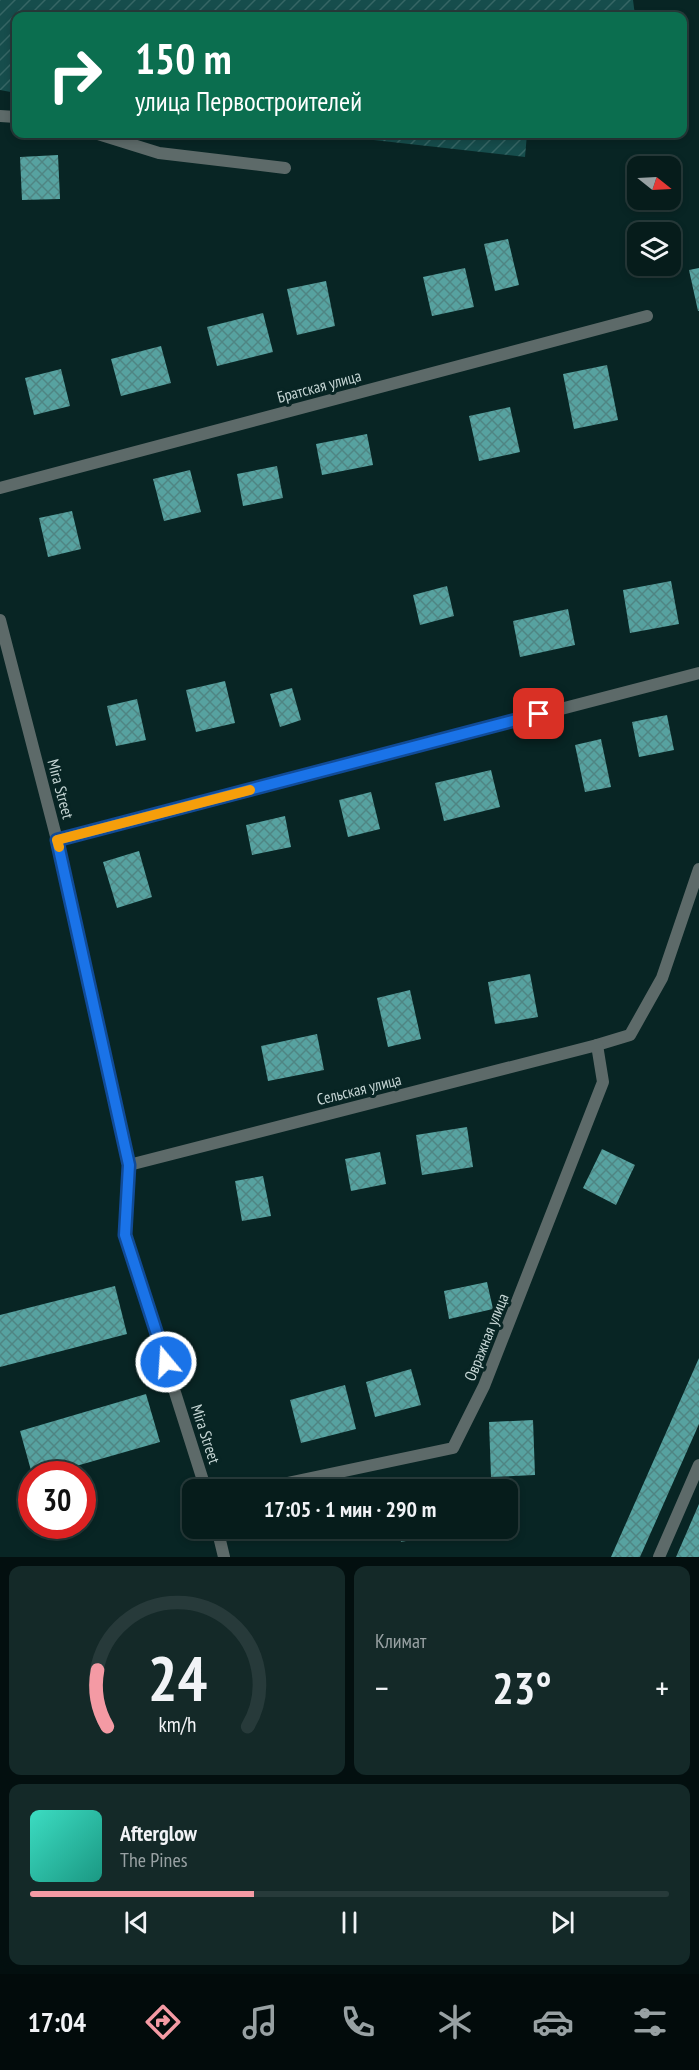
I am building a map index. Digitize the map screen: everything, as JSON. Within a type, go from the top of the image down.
[{"type":"street","points":[[111,138],[159,153],[285,168]]},
{"type":"street","name":"Братская улица","points":[[0,488],[647,316]]},
{"type":"street","name":"Mira Street","points":[[0,620],[57,840],[129,1165],[125,1235],[203,1479]]},
{"type":"street","points":[[57,840],[699,672]]},
{"type":"street","name":"Сельская улица","points":[[129,1165],[630,1035],[662,978],[699,869]]},
{"type":"street","name":"Овражная улица","points":[[307,1479],[453,1448],[484,1386],[603,1082],[597,1045]]},
{"type":"street","points":[[659,1557],[699,1465]]},
{"type":"street","points":[[220,1539],[224,1557]]},
{"type":"shaded area","points":[[0,0],[633,0],[634,12],[12,12],[12,92],[0,90]]},
{"type":"shaded area","points":[[356,138],[527,138],[525,157]]},
{"type":"building","points":[[58,155],[60,199],[22,200],[20,157]]},
{"type":"building","points":[[508,239],[519,285],[495,291],[484,244]]},
{"type":"building","points":[[465,268],[474,307],[432,316],[423,277]]},
{"type":"building","points":[[699,268],[699,311],[698,311],[689,270]]},
{"type":"building","points":[[326,281],[335,326],[297,335],[287,289]]},
{"type":"building","points":[[263,313],[273,352],[217,366],[207,327]]},
{"type":"building","points":[[161,346],[171,383],[121,396],[111,359]]},
{"type":"building","points":[[607,365],[618,420],[574,429],[563,374]]},
{"type":"building","points":[[61,369],[70,406],[34,415],[25,378]]},
{"type":"building","points":[[510,407],[520,452],[479,461],[469,416]]},
{"type":"building","points":[[367,434],[373,465],[322,475],[316,444]]},
{"type":"building","points":[[277,466],[283,498],[243,506],[237,474]]},
{"type":"building","points":[[190,470],[201,512],[164,521],[153,479]]},
{"type":"building","points":[[72,511],[81,549],[48,557],[39,518]]},
{"type":"building","points":[[671,581],[679,624],[630,633],[623,590]]},
{"type":"building","points":[[447,586],[454,616],[420,625],[413,595]]},
{"type":"building","points":[[568,609],[575,645],[520,657],[513,621]]},
{"type":"building","points":[[225,681],[235,723],[196,732],[186,690]]},
{"type":"building","points":[[292,688],[301,720],[280,727],[270,694]]},
{"type":"building","points":[[137,699],[146,740],[116,746],[107,706]]},
{"type":"building","points":[[667,715],[674,750],[639,757],[632,722]]},
{"type":"building","points":[[601,739],[611,787],[585,792],[575,745]]},
{"type":"building","points":[[491,770],[500,807],[444,821],[435,783]]},
{"type":"building","points":[[371,792],[380,829],[348,837],[339,800]]},
{"type":"building","points":[[285,816],[291,847],[252,855],[246,825]]},
{"type":"building","points":[[139,851],[152,897],[117,908],[103,862]]},
{"type":"building","points":[[530,974],[538,1017],[495,1024],[488,982]]},
{"type":"building","points":[[410,990],[421,1039],[388,1047],[377,998]]},
{"type":"building","points":[[317,1034],[324,1070],[268,1081],[261,1046]]},
{"type":"building","points":[[467,1127],[473,1167],[422,1175],[416,1135]]},
{"type":"building","points":[[602,1149],[635,1165],[616,1205],[583,1188]]},
{"type":"building","points":[[380,1152],[386,1184],[351,1191],[345,1159]]},
{"type":"building","points":[[263,1176],[271,1216],[242,1221],[235,1181]]},
{"type":"building","points":[[487,1282],[493,1309],[449,1319],[444,1291]]},
{"type":"building","points":[[115,1286],[127,1334],[0,1367],[0,1315]]},
{"type":"building","points":[[699,1358],[699,1424],[640,1557],[611,1557]]},
{"type":"building","points":[[411,1369],[421,1405],[375,1417],[366,1382]]},
{"type":"building","points":[[345,1385],[356,1429],[301,1443],[290,1400]]},
{"type":"building","points":[[146,1394],[160,1442],[94,1461],[28,1461],[20,1431]]},
{"type":"building","points":[[533,1420],[535,1475],[491,1477],[489,1422]]},
{"type":"building","points":[[699,1504],[699,1557],[676,1557]]},
{"type":"building","points":[[401,1539],[416,1539],[401,1542]]},
{"type":"slow traffic","points":[[59,847],[57,840],[250,790]]},
{"type":"route","points":[[166,1362],[125,1235],[129,1165],[57,840],[539,714]]}]
